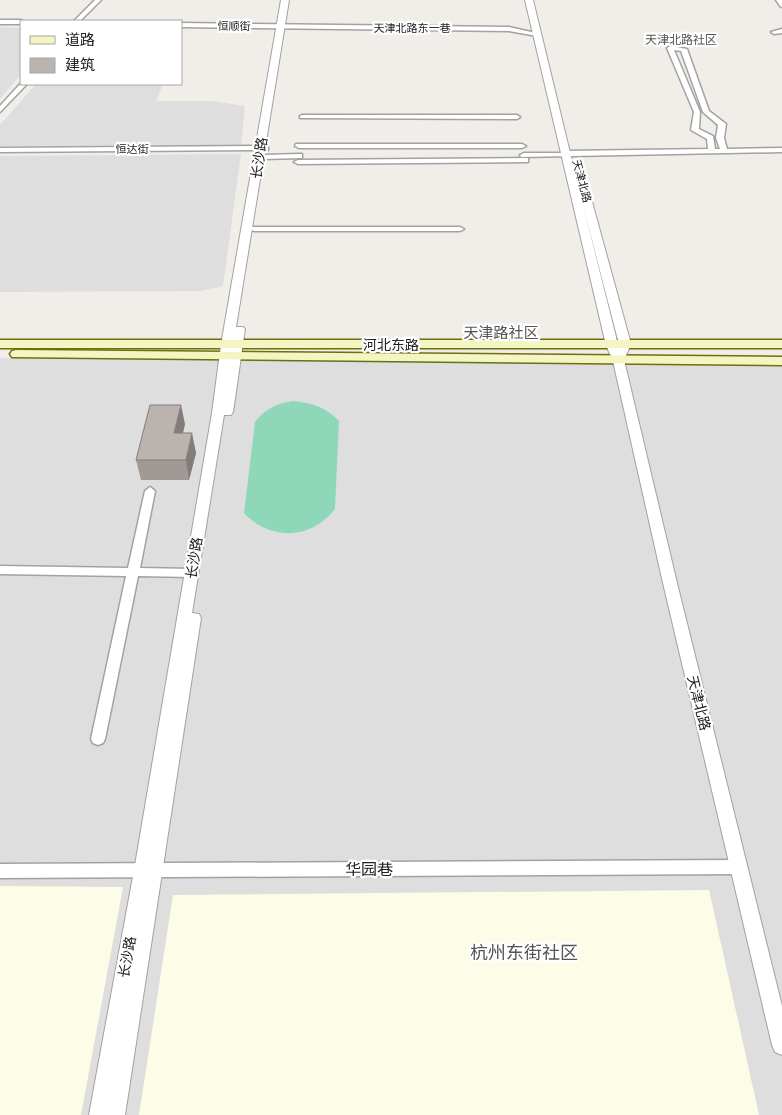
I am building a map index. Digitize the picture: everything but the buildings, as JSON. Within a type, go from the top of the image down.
[{"type":"main road","name":"河北东路","points":[[0,344],[231,351],[625,344],[782,344]]},
{"type":"main road","points":[[0,354],[231,351],[619,361],[782,361]]},
{"type":"street","points":[[78,20],[98,0]]},
{"type":"street","name":"长沙路","points":[[99,1115],[148,871],[283,27],[285,0]]},
{"type":"street","name":"长沙路","points":[[283,27],[290,0]]},
{"type":"street","name":"天津北路","points":[[529,0],[569,153],[625,344]]},
{"type":"street","name":"天津北路","points":[[538,0],[569,153],[612,345],[619,361],[670,583],[782,1045]]},
{"type":"street","points":[[779,0],[782,5]]},
{"type":"street","points":[[0,22],[20,22]]},
{"type":"street","name":"恒顺街","points":[[182,25],[283,27]]},
{"type":"street","name":"天津北路东一巷","points":[[283,27],[509,29],[538,34]]},
{"type":"street","points":[[774,32],[782,31]]},
{"type":"street","points":[[712,151],[710,138],[695,130],[697,112],[670,48],[684,49],[706,112],[722,124],[720,138],[724,150]]},
{"type":"street","points":[[0,110],[23,85]]},
{"type":"street","points":[[302,117],[517,117]]},
{"type":"street","points":[[300,146],[522,146]]},
{"type":"street","name":"恒达街","points":[[0,150],[263,151],[298,159],[524,158],[569,153],[782,150]]},
{"type":"street","name":"长沙路","points":[[115,1115],[148,871],[192,573],[254,229],[263,151]]},
{"type":"street","points":[[254,229],[460,229]]},
{"type":"street","points":[[619,361],[625,344]]},
{"type":"street","points":[[98,739],[150,491]]},
{"type":"street","points":[[0,570],[192,573]]},
{"type":"street","name":"华园巷","points":[[0,871],[739,867]]},
{"type":"shaded area","points":[[0,27],[20,28],[20,75],[0,99]]},
{"type":"shaded area","points":[[35,85],[163,85],[156,101],[212,101],[245,106],[241,145],[0,146],[0,125]]},
{"type":"shaded area","points":[[241,154],[223,286],[201,291],[0,292],[0,156]]},
{"type":"shaded area","points":[[0,358],[782,363],[782,1115],[0,1115]]},
{"type":"shaded area","points":[[0,886],[123,887],[81,1115],[0,1115]]},
{"type":"shaded area","points":[[709,890],[759,1115],[139,1115],[173,895]]},
{"type":"green space","points":[[293,401],[318,407],[329,412],[339,421],[335,509],[314,527],[290,533],[266,529],[244,513],[255,422],[272,407]]},
{"type":"district","name":"天津北路社区","points":[[681,40]]},
{"type":"district","name":"天津路社区","points":[[501,333]]},
{"type":"district","name":"杭州东街社区","points":[[524,953]]}]
